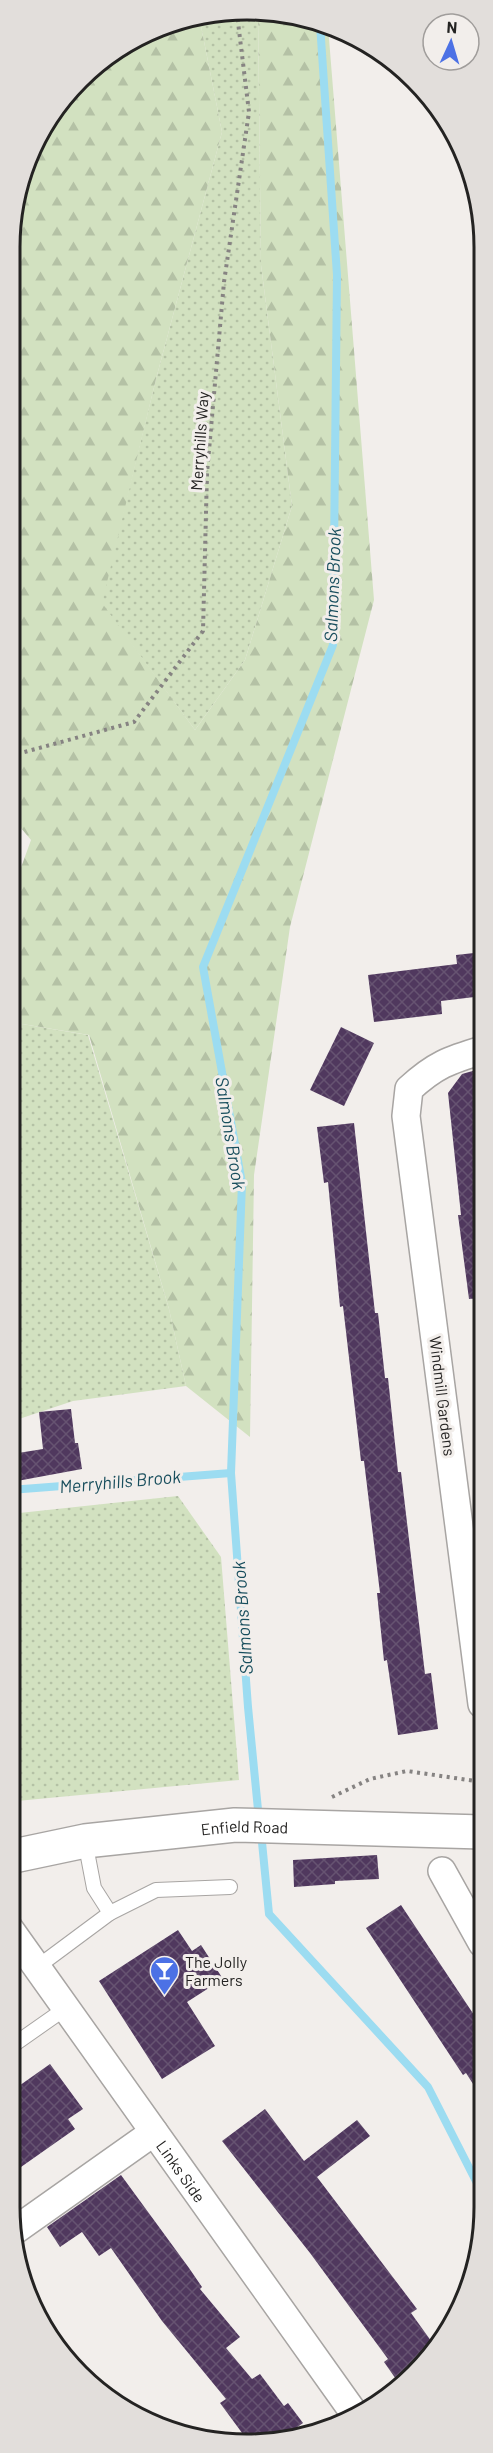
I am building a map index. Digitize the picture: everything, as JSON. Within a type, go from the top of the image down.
[{"type":"main road","name":"Enfield Road","points":[[20,1855],[85,1841],[235,1825],[474,1832]]},
{"type":"street","name":"Windmill Gardens","points":[[474,1053],[444,1062],[427,1072],[409,1089],[406,1116],[474,1642]]},
{"type":"street","points":[[442,1871],[474,1929]]},
{"type":"street","name":"Links Side","points":[[20,1944],[350,2408]]},
{"type":"street","points":[[20,2226],[154,2132]]},
{"type":"lane","points":[[85,1841],[94,1888],[110,1913]]},
{"type":"lane","points":[[36,1968],[110,1913],[156,1890],[230,1887]]},
{"type":"lane","points":[[20,2040],[66,2008]]},
{"type":"path","name":"Merryhills Way","points":[[20,753],[134,722],[203,631],[208,461],[224,282],[249,112],[238,20]]},
{"type":"path","points":[[323,1801],[370,1779],[407,1771],[474,1781]]},
{"type":"green space","points":[[258,20],[261,265],[292,506],[245,660],[195,730],[101,603],[156,379],[222,132],[201,24],[217,21]]},
{"type":"green space","points":[[258,20],[305,27],[329,35],[374,600],[290,927],[254,1175],[250,1437],[186,1386],[169,1309],[89,1035],[20,1024],[20,870],[31,840],[20,827],[21,217],[27,188],[50,133],[66,108],[108,66],[146,43],[201,24],[222,132],[156,379],[102,603],[195,730],[245,660],[292,506],[261,265]]},
{"type":"green space","points":[[20,1024],[88,1035],[169,1309],[186,1386],[73,1401],[20,1419]]},
{"type":"green space","points":[[178,1496],[221,1557],[239,1780],[20,1801],[20,1513]]},
{"type":"building","points":[[474,953],[474,997],[441,1001],[442,1014],[374,1022],[368,975],[457,964],[456,955]]},
{"type":"building","points":[[341,1027],[374,1043],[344,1106],[310,1090]]},
{"type":"building","points":[[474,1071],[474,1299],[469,1299],[458,1215],[461,1215],[448,1093],[462,1074]]},
{"type":"building","points":[[354,1123],[375,1313],[378,1313],[385,1378],[388,1378],[425,1674],[431,1673],[438,1729],[398,1735],[387,1660],[384,1661],[377,1593],[380,1593],[364,1461],[361,1461],[343,1306],[340,1307],[328,1182],[324,1183],[317,1127]]},
{"type":"building","points":[[71,1409],[75,1443],[78,1443],[82,1469],[20,1480],[20,1453],[43,1449],[39,1412]]},
{"type":"building","points":[[377,1855],[379,1879],[335,1881],[335,1884],[294,1887],[293,1860]]},
{"type":"building","points":[[401,1905],[474,2015],[474,2086],[466,2073],[463,2075],[366,1928]]},
{"type":"building","points":[[178,1930],[192,1951],[201,1945],[223,1979],[187,2002],[215,2046],[162,2079],[99,1981]]},
{"type":"building","points":[[50,2064],[83,2109],[68,2119],[75,2129],[21,2167],[20,2166],[20,2085]]},
{"type":"building","points":[[265,2109],[304,2161],[357,2120],[370,2136],[317,2177],[417,2309],[411,2313],[430,2340],[395,2378],[384,2362],[388,2359],[310,2253],[222,2141]]},
{"type":"building","points":[[121,2175],[189,2268],[202,2287],[200,2289],[240,2337],[226,2348],[252,2379],[260,2374],[284,2406],[288,2403],[303,2423],[296,2428],[276,2432],[243,2434],[220,2403],[226,2399],[162,2321],[111,2248],[99,2256],[82,2232],[60,2247],[47,2227]]},
{"type":"waterway","name":"Salmons Brook","points":[[259,1820],[248,1707],[231,1473],[242,1183],[203,967],[333,645],[337,275],[321,33]]},
{"type":"waterway","name":"Merryhills Brook","points":[[20,1489],[231,1473]]},
{"type":"waterway","name":"Salmons Brook","points":[[261,1832],[269,1914],[428,2087],[474,2177]]},
{"type":"place","name":"The Jolly Farmers","points":[[164,1996]]}]
